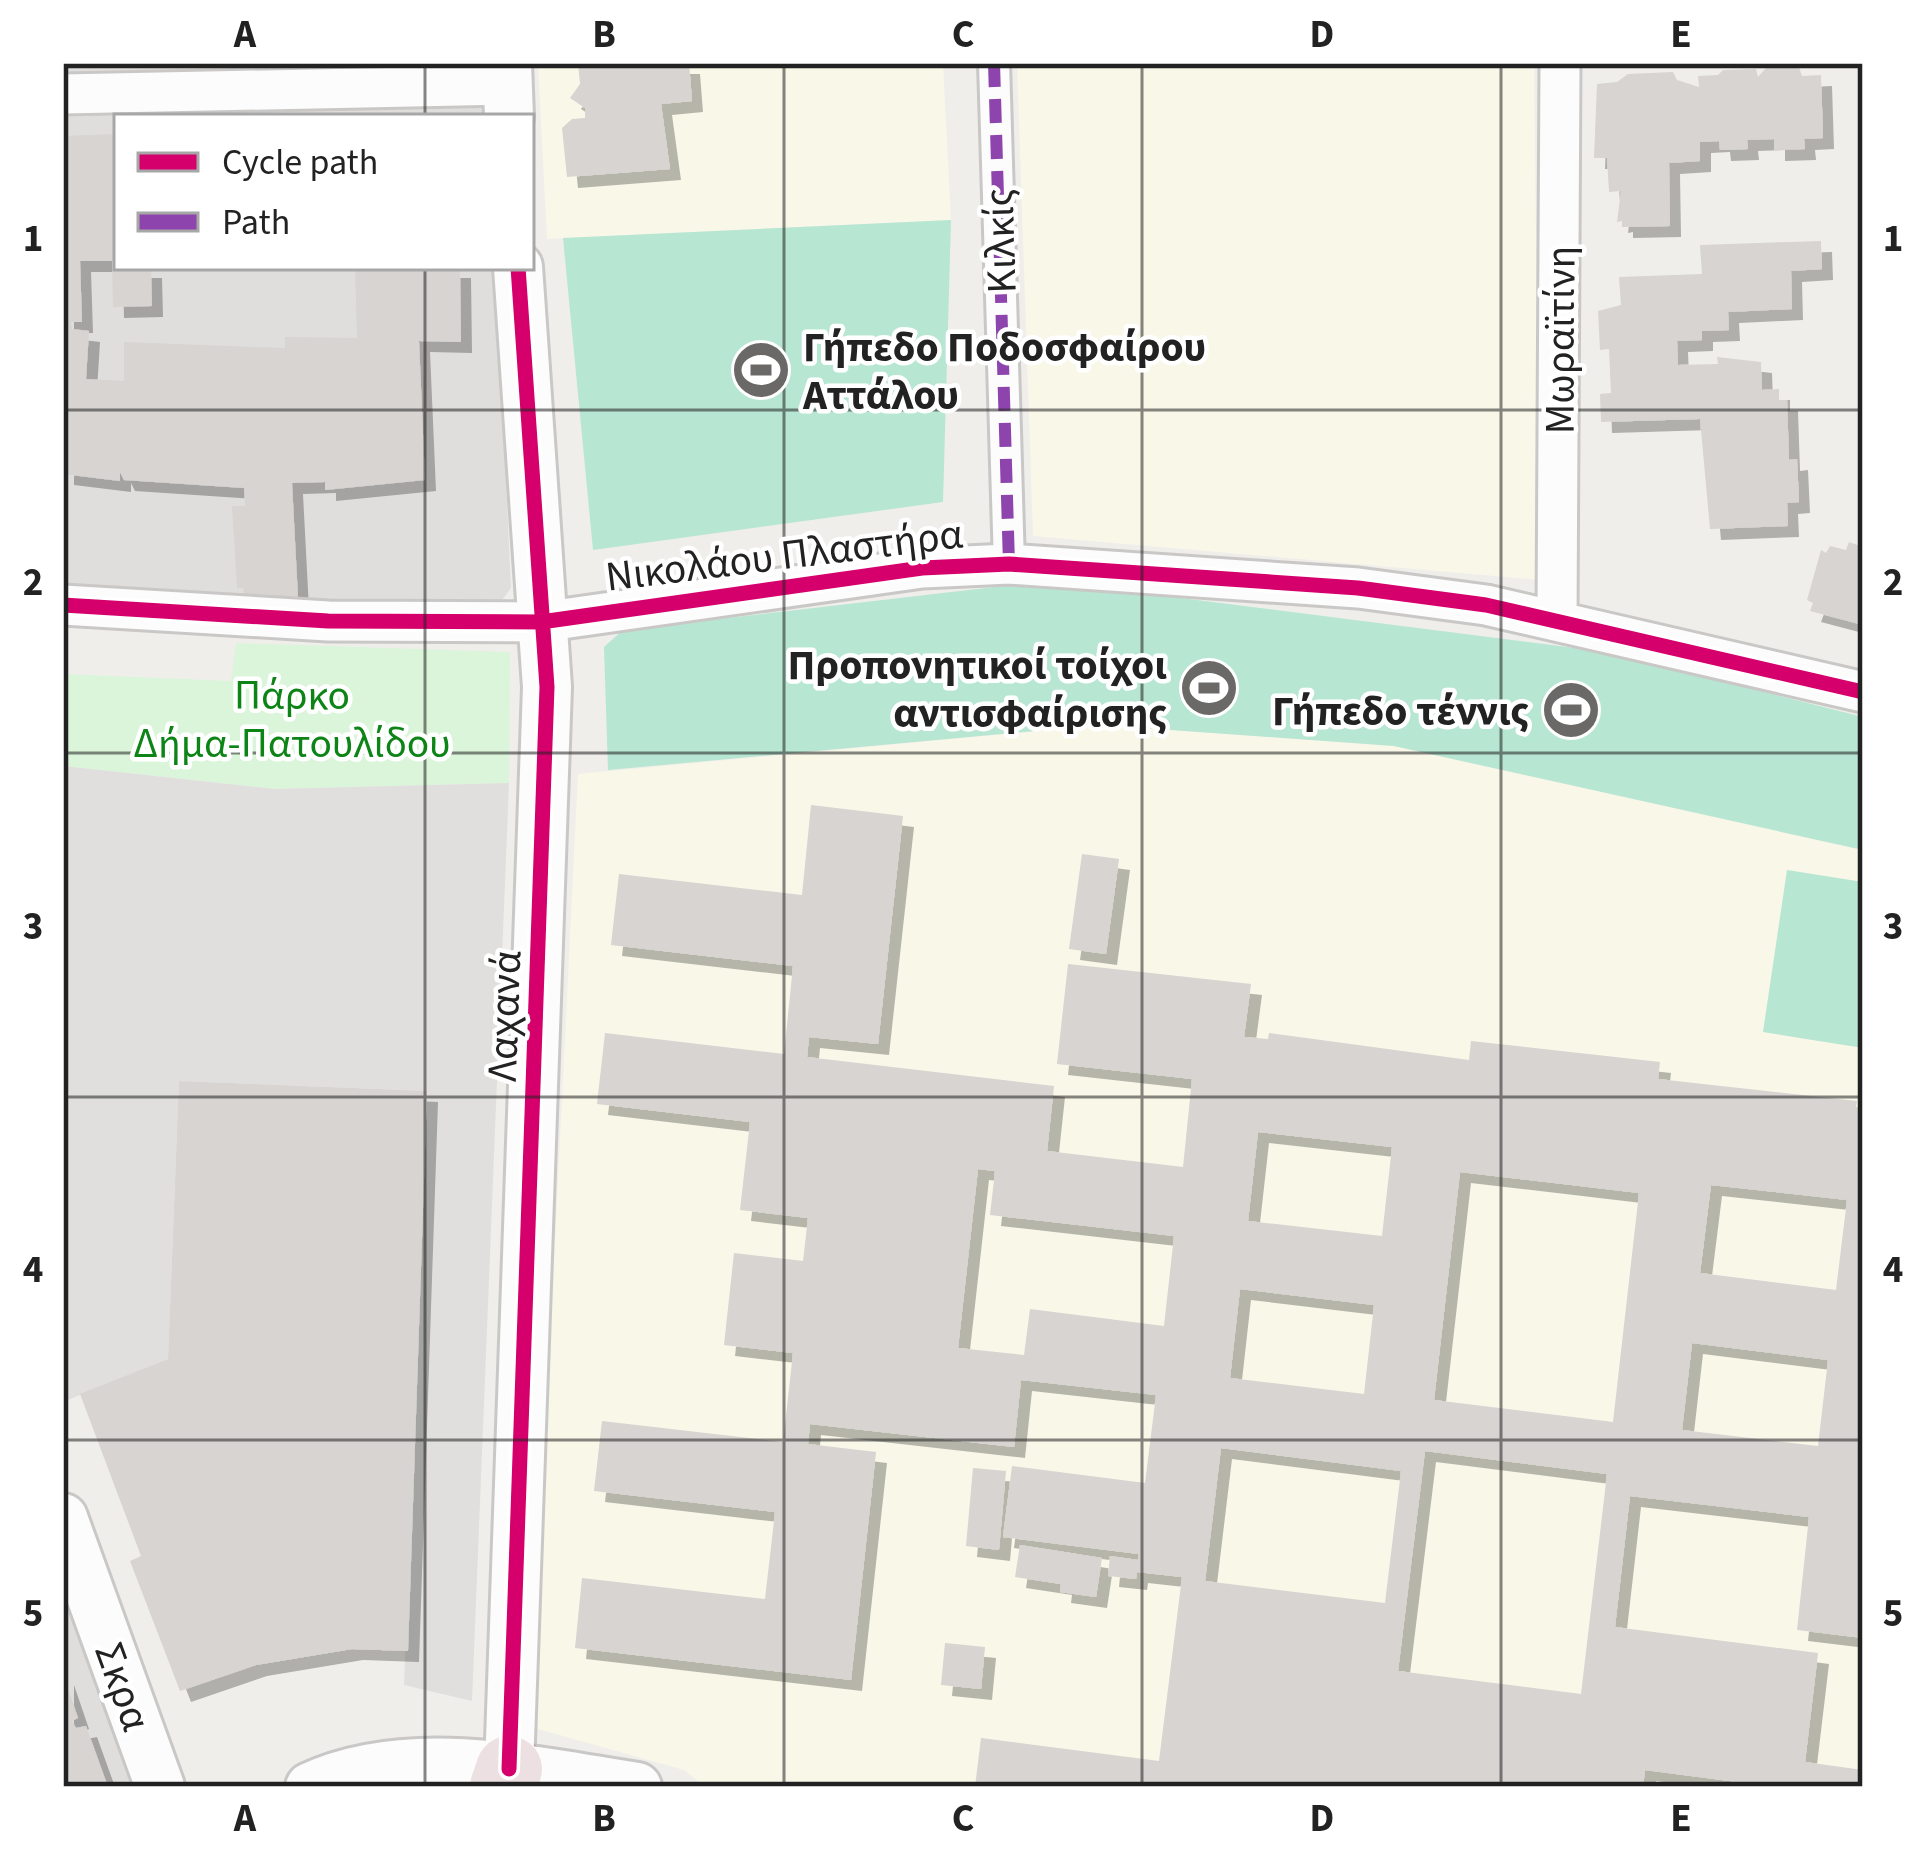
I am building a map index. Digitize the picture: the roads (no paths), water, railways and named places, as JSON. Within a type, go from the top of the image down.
[{"type":"street","name":"Κιλκίς","points":[[994,63],[1009,564]]},
{"type":"street","name":"Μωραϊτίνη","points":[[1557,617],[1560,63]]},
{"type":"street","points":[[63,94],[226,76],[508,88]]},
{"type":"street","name":"Λαχανά","points":[[508,1781],[548,687],[518,270]]},
{"type":"street","name":"Νικολάου Πλαστήρα","points":[[63,605],[328,621],[541,622],[922,568],[1009,564],[1358,588],[1557,617],[1863,692]]},
{"type":"street","name":"Σκρα","points":[[63,1518],[160,1787]]},
{"type":"street","points":[[310,1787],[334,1776],[431,1762],[508,1781],[637,1787]]},
{"type":"place","name":"Γήπεδο Ποδοσφαίρου Αττάλου","points":[[761,370]]},
{"type":"place","name":"Προπονητικοί τοίχοι αντισφαίρισης","points":[[1209,688]]},
{"type":"place","name":"Γήπεδο τέννις","points":[[1571,710]]},
{"type":"park label","name":"Πάρκο Δήμα-Πατουλίδου","points":[[292,718]]}]
